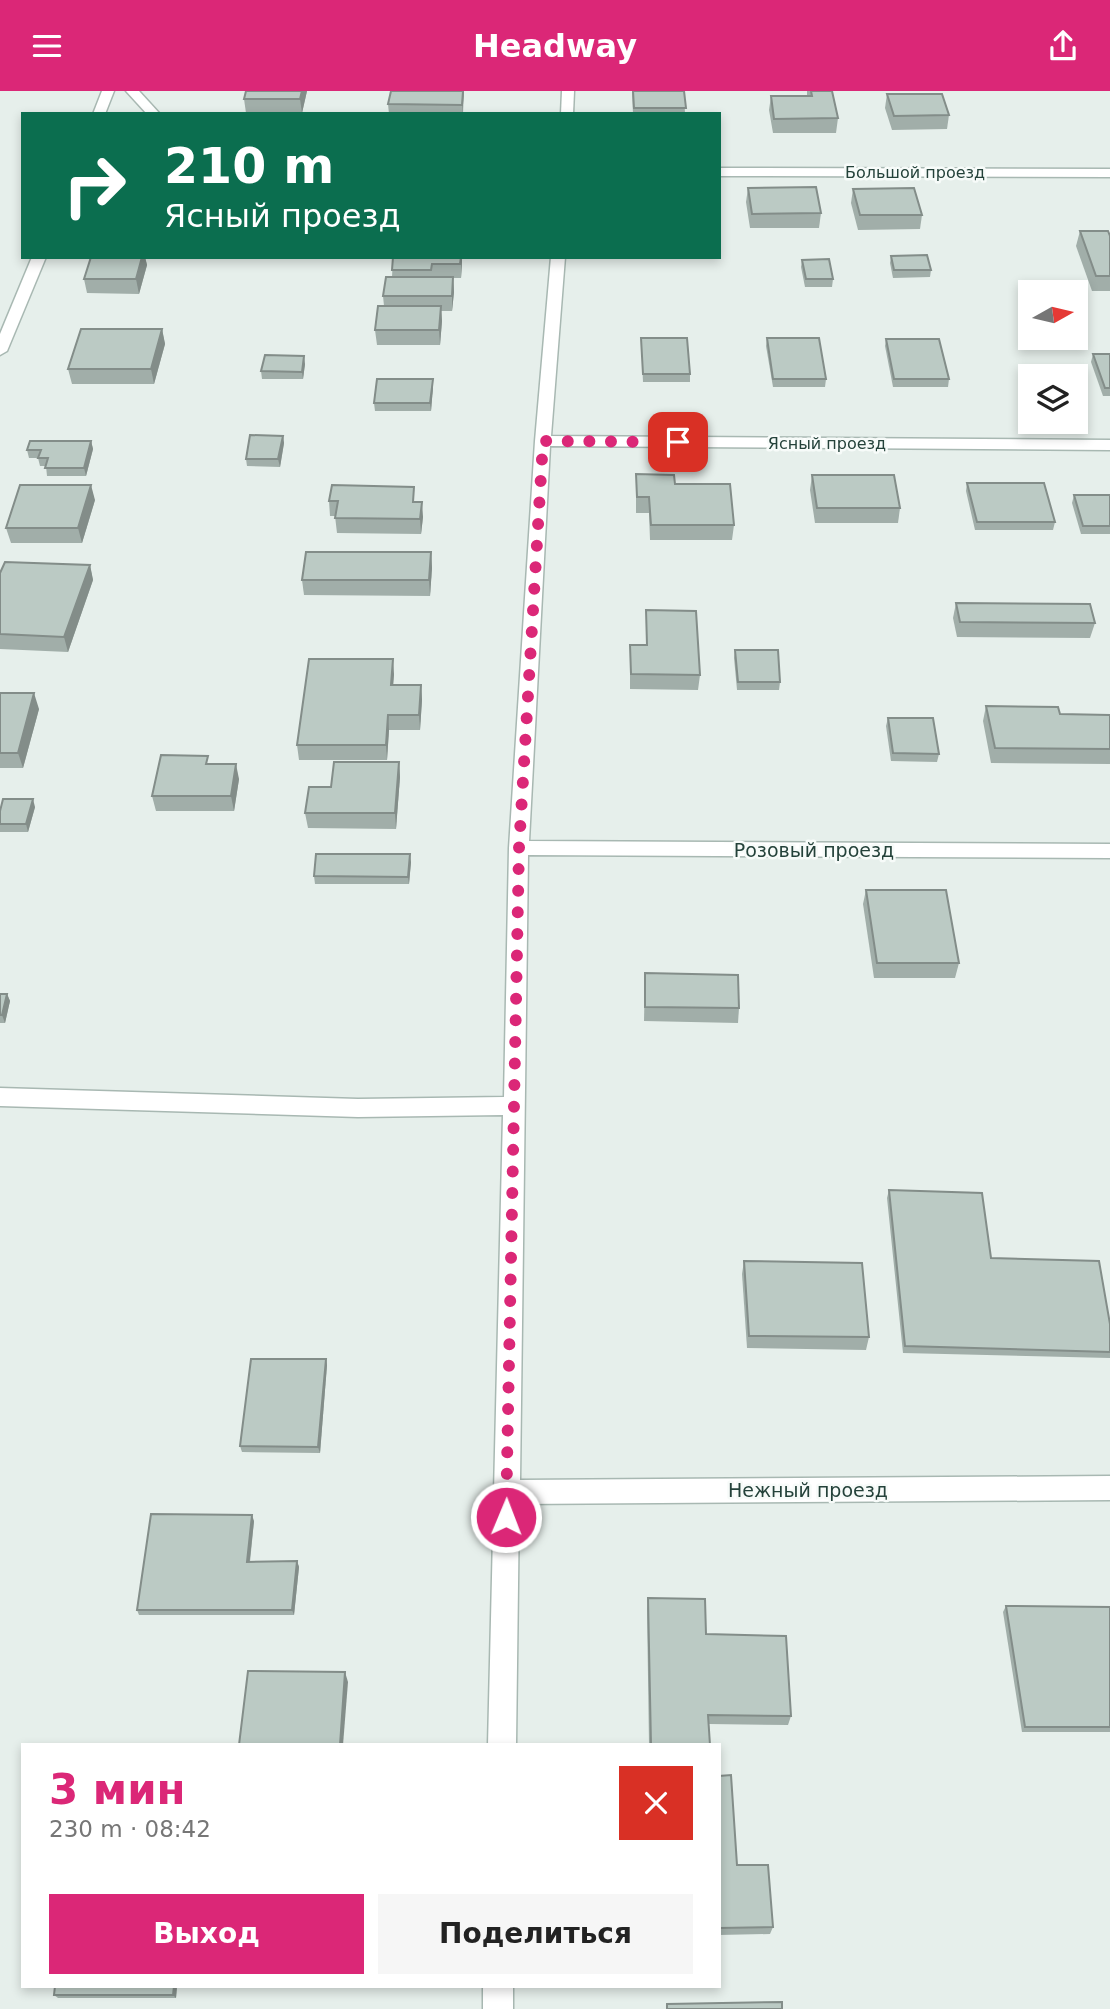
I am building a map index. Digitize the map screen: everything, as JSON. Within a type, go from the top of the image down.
[{"type":"street","points":[[100,112],[108,91]]},
{"type":"street","points":[[132,91],[152,112]]},
{"type":"street","points":[[567,112],[568,91]]},
{"type":"street","name":"Большой проезд","points":[[721,172],[1110,173]]},
{"type":"street","points":[[0,351],[38,259]]},
{"type":"street","points":[[502,1743],[519,848],[543,441],[558,259]]},
{"type":"street","name":"Ясный проезд","points":[[543,441],[1110,445]]},
{"type":"street","name":"Розовый проезд","points":[[519,848],[1110,851]]},
{"type":"street","points":[[0,1097],[358,1108],[514,1106]]},
{"type":"street","name":"Нежный проезд","points":[[507,1492],[1110,1488]]},
{"type":"street","points":[[498,1988],[498,2009]]},
{"type":"building","points":[[246,91],[302,91],[300,99],[244,99]]},
{"type":"building","points":[[391,91],[463,91],[462,105],[388,104]]},
{"type":"building","points":[[633,91],[684,91],[686,108],[634,108]]},
{"type":"building","points":[[811,91],[832,91],[838,118],[774,119],[771,96],[812,96]]},
{"type":"building","points":[[887,94],[942,94],[949,115],[894,116]]},
{"type":"building","points":[[816,187],[821,213],[752,214],[748,188]]},
{"type":"building","points":[[914,188],[922,215],[860,215],[853,189]]},
{"type":"building","points":[[1080,231],[1108,231],[1110,276],[1096,276]]},
{"type":"building","points":[[927,255],[931,270],[894,270],[891,256]]},
{"type":"building","points":[[90,259],[141,259],[136,279],[84,279]]},
{"type":"building","points":[[393,259],[461,259],[460,264],[432,264],[431,270],[392,270]]},
{"type":"building","points":[[829,259],[833,279],[806,279],[802,260]]},
{"type":"building","points":[[386,277],[453,277],[452,296],[383,296]]},
{"type":"building","points":[[378,306],[441,306],[439,330],[375,330]]},
{"type":"building","points":[[81,329],[162,329],[151,369],[68,369]]},
{"type":"building","points":[[641,338],[687,338],[690,374],[643,374]]},
{"type":"building","points":[[767,338],[819,338],[826,379],[773,379]]},
{"type":"building","points":[[886,339],[939,339],[949,379],[894,379]]},
{"type":"building","points":[[1093,354],[1110,354],[1110,388],[1105,388]]},
{"type":"building","points":[[265,355],[304,356],[302,372],[261,371]]},
{"type":"building","points":[[377,379],[433,379],[430,403],[374,403]]},
{"type":"building","points":[[250,435],[283,436],[278,459],[246,459]]},
{"type":"building","points":[[30,441],[91,441],[84,468],[45,468],[48,458],[38,458],[41,450],[27,450]]},
{"type":"building","points":[[636,474],[674,475],[675,484],[730,484],[734,525],[651,525],[649,497],[637,497]]},
{"type":"building","points":[[812,475],[894,475],[900,508],[817,508]]},
{"type":"building","points":[[967,483],[1044,483],[1055,522],[977,522]]},
{"type":"building","points":[[20,485],[91,485],[78,528],[6,528]]},
{"type":"building","points":[[332,485],[414,487],[413,502],[422,502],[420,519],[335,518],[338,501],[329,501]]},
{"type":"building","points":[[1074,495],[1110,495],[1110,526],[1083,526]]},
{"type":"building","points":[[306,552],[431,552],[429,580],[302,580]]},
{"type":"building","points":[[5,562],[90,565],[64,637],[0,634],[0,573]]},
{"type":"building","points":[[956,603],[1090,604],[1095,623],[960,622]]},
{"type":"building","points":[[646,610],[696,611],[700,675],[631,674],[630,645],[647,645]]},
{"type":"building","points":[[735,650],[778,650],[780,682],[738,682]]},
{"type":"building","points":[[309,659],[393,659],[391,685],[421,685],[419,715],[388,715],[386,745],[297,745]]},
{"type":"building","points":[[0,693],[34,693],[18,753],[0,753]]},
{"type":"building","points":[[986,706],[1058,707],[1060,714],[1110,715],[1110,749],[995,748]]},
{"type":"building","points":[[888,718],[933,718],[939,754],[893,753]]},
{"type":"building","points":[[161,755],[208,756],[206,764],[236,764],[231,796],[152,796]]},
{"type":"building","points":[[334,762],[399,762],[395,813],[305,813],[309,787],[331,787]]},
{"type":"building","points":[[3,799],[33,799],[26,824],[0,824]]},
{"type":"building","points":[[316,854],[410,854],[408,877],[314,876]]},
{"type":"building","points":[[866,890],[946,890],[959,963],[877,963]]},
{"type":"building","points":[[645,973],[738,975],[739,1008],[645,1007]]},
{"type":"building","points":[[0,994],[7,994],[2,1015],[0,1015]]},
{"type":"building","points":[[889,1190],[982,1193],[991,1258],[1099,1261],[1110,1324],[1110,1352],[905,1346]]},
{"type":"building","points":[[744,1261],[862,1263],[869,1337],[749,1336]]},
{"type":"building","points":[[251,1359],[326,1359],[318,1447],[240,1446]]},
{"type":"building","points":[[151,1514],[252,1515],[247,1562],[297,1561],[292,1610],[137,1610]]},
{"type":"building","points":[[648,1598],[705,1599],[706,1634],[786,1636],[791,1716],[708,1715],[710,1743],[651,1743]]},
{"type":"building","points":[[1006,1606],[1110,1607],[1110,1727],[1025,1727]]},
{"type":"building","points":[[248,1671],[345,1672],[340,1743],[239,1743]]},
{"type":"building","points":[[731,1775],[737,1865],[768,1865],[773,1927],[721,1928],[721,1776]]},
{"type":"building","points":[[55,1988],[174,1988],[173,1995],[54,1995]]},
{"type":"building","points":[[782,2002],[782,2009],[667,2009],[667,2004]]},
{"type":"route","points":[[506,1517],[519,848],[543,441],[678,442]]}]
